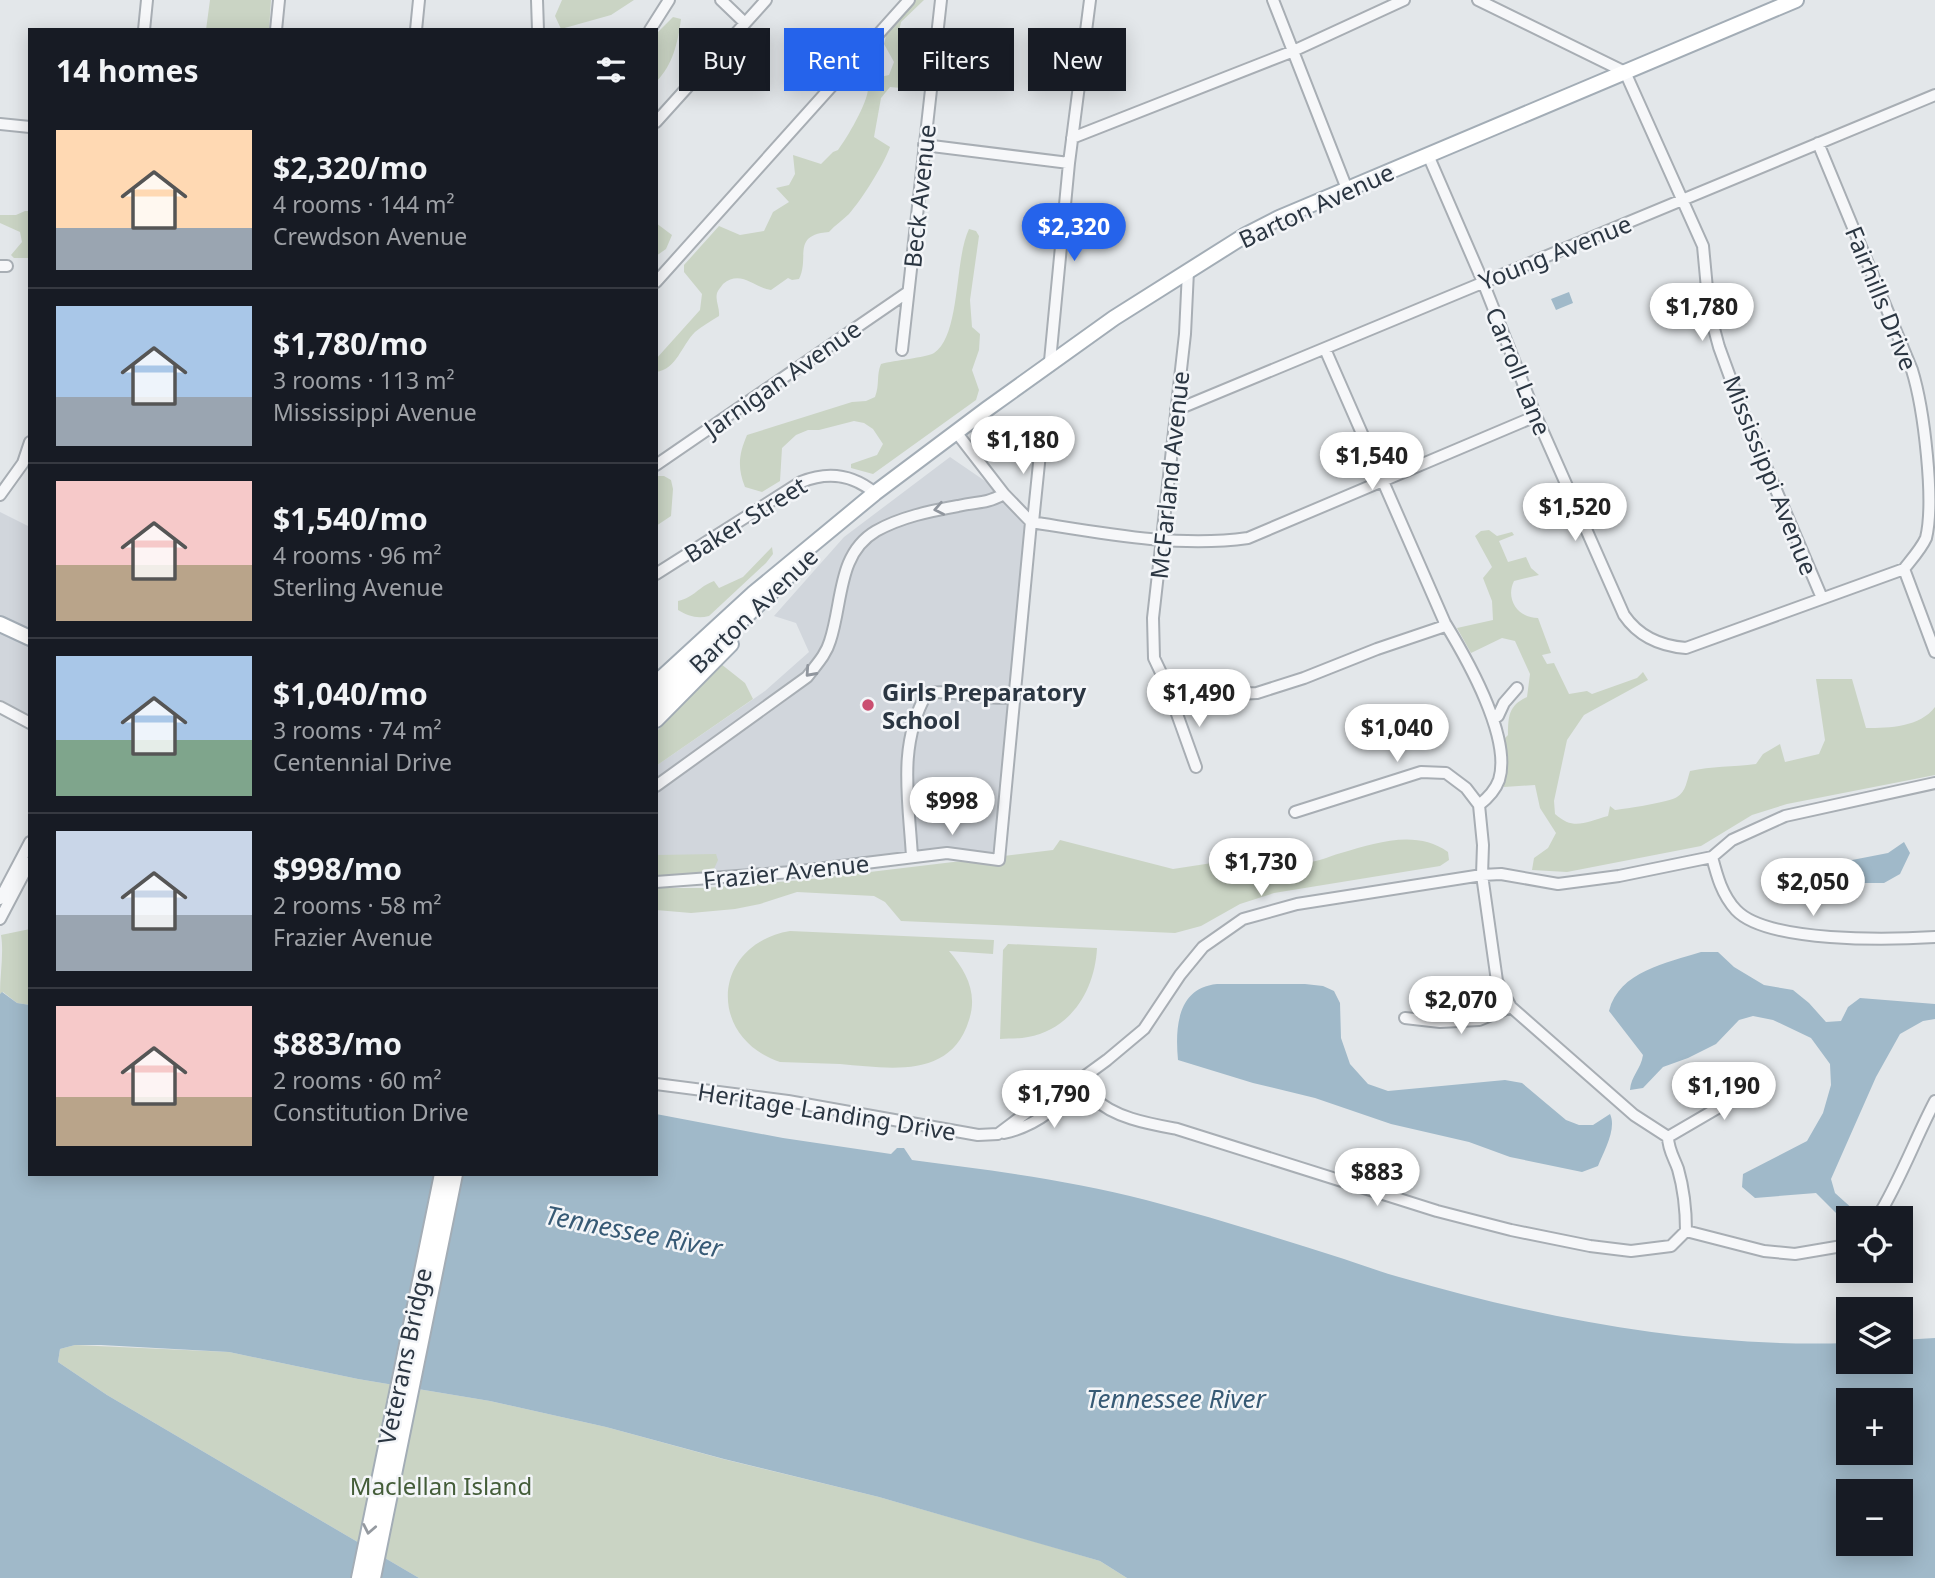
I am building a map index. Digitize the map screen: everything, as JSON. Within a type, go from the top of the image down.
[{"type":"main road","name":"Barton Avenue","points":[[658,681],[754,593],[875,493],[1050,362],[1244,236],[1347,189],[1796,0]]},
{"type":"main road","name":"Barton Avenue","points":[[658,699],[848,516]]},
{"type":"main road","points":[[658,718],[753,622],[810,555]]},
{"type":"main road","points":[[0,624],[28,637]]},
{"type":"main road","name":"Veterans Bridge","points":[[359,1578],[442,1176]]},
{"type":"main road","name":"Veterans Bridge","points":[[373,1578],[455,1176]]},
{"type":"street","points":[[144,28],[147,0]]},
{"type":"street","points":[[276,28],[279,0]]},
{"type":"street","points":[[416,28],[419,0]]},
{"type":"street","points":[[537,0],[538,28]]},
{"type":"street","points":[[651,28],[669,0]]},
{"type":"street","points":[[721,0],[745,23]]},
{"type":"street","points":[[658,120],[765,0]]},
{"type":"street","points":[[658,280],[909,0]]},
{"type":"street","name":"Beck Avenue","points":[[902,350],[941,0]]},
{"type":"street","points":[[1050,362],[1069,163],[1090,0]]},
{"type":"street","points":[[1273,0],[1347,189]]},
{"type":"street","points":[[1072,138],[1292,52],[1404,0]]},
{"type":"street","points":[[1478,0],[1625,72]]},
{"type":"street","name":"Mississippi Avenue","points":[[1625,72],[1703,246],[1709,310],[1723,357],[1742,410],[1822,598]]},
{"type":"street","name":"Young Avenue","points":[[1176,410],[1935,95]]},
{"type":"street","points":[[0,124],[28,127]]},
{"type":"street","name":"Fairhills Drive","points":[[1818,143],[1912,370],[1921,401],[1927,434],[1931,522],[1926,540],[1903,569]]},
{"type":"street","points":[[924,145],[1069,163]]},
{"type":"street","name":"Carroll Lane","points":[[1428,155],[1483,282],[1536,416],[1625,615],[1634,629],[1667,646],[1686,648],[1903,569]]},
{"type":"street","name":"McFarland Avenue","points":[[1182,690],[1163,677],[1154,658],[1153,618],[1185,334],[1188,271]]},
{"type":"street","name":"Jarnigan Avenue","points":[[658,464],[908,292]]},
{"type":"street","points":[[1325,349],[1445,623],[1493,719],[1500,754],[1500,778],[1492,794],[1479,805]]},
{"type":"street","points":[[956,432],[1004,494],[1032,522],[1163,540],[1222,541],[1248,538],[1536,416]]},
{"type":"street","points":[[912,857],[905,769],[915,719],[927,693],[947,690],[1001,699],[1015,697],[1042,434]]},
{"type":"street","points":[[0,495],[23,463],[28,448]]},
{"type":"street","name":"Baker Street","points":[[658,573],[801,482],[819,474],[845,477],[864,484],[875,493]]},
{"type":"street","points":[[658,785],[807,677],[822,658],[830,641],[845,569],[863,539],[922,512],[969,503],[986,503],[1004,494]]},
{"type":"street","points":[[1903,569],[1935,652]]},
{"type":"street","points":[[1196,767],[1177,714],[1176,705],[1182,690],[1257,693],[1304,678],[1445,623]]},
{"type":"street","points":[[1493,719],[1499,716],[1504,703],[1517,688]]},
{"type":"street","name":"Frazier Avenue","points":[[658,882],[792,872],[947,853],[999,860],[1015,697]]},
{"type":"street","points":[[0,707],[28,722]]},
{"type":"street","points":[[1295,812],[1421,772],[1446,774],[1466,788],[1479,805],[1483,845],[1482,875],[1497,981],[1511,1007],[1634,1115],[1668,1137]]},
{"type":"street","name":"Heritage Landing Drive","points":[[658,1084],[788,1101],[978,1135],[998,1134],[1046,1098],[1082,1079],[1144,1029],[1180,975],[1203,947],[1243,919],[1297,904],[1482,875],[1501,874],[1558,884],[1619,876],[1712,857],[1732,840],[1785,816],[1935,783]]},
{"type":"street","points":[[0,899],[28,846]]},
{"type":"street","points":[[1712,857],[1724,895],[1737,912],[1753,923],[1828,936],[1906,939],[1935,937]]},
{"type":"street","points":[[0,919],[28,866]]},
{"type":"street","points":[[1405,1017],[1440,1022],[1479,1020],[1511,1007]]},
{"type":"street","points":[[1082,1079],[1094,1097],[1110,1110],[1144,1122],[1177,1129],[1437,1211],[1511,1230],[1590,1246],[1631,1251],[1671,1246],[1686,1231],[1686,1206],[1668,1137]]},
{"type":"street","points":[[1668,1137],[1765,1081]]},
{"type":"street","points":[[1884,1206],[1895,1189],[1935,1101]]},
{"type":"street","points":[[1686,1231],[1764,1251],[1795,1254],[1836,1247]]},
{"type":"shaded area","points":[[950,457],[1004,494],[1031,522],[999,860],[947,853],[658,882],[658,765],[765,691],[809,652],[796,623],[774,616],[844,537]]},
{"type":"shaded area","points":[[0,512],[28,526],[28,717],[0,703]]},
{"type":"green space","points":[[210,0],[271,0],[269,28],[206,28]]},
{"type":"green space","points":[[562,0],[634,0],[611,15],[565,28],[561,28],[555,16]]},
{"type":"green space","points":[[915,0],[924,0],[898,28],[898,88],[890,87],[881,98],[874,137],[890,147],[860,200],[829,232],[817,234],[806,242],[799,279],[788,278],[771,290],[736,278],[723,284],[717,292],[719,316],[695,332],[669,366],[658,371],[658,357],[700,310],[702,294],[684,272],[684,265],[719,226],[740,235],[764,231],[773,212],[789,202],[776,188],[789,185],[795,174],[793,155],[821,164],[838,150],[861,110],[867,91],[884,91],[884,76],[889,75],[894,62],[884,44],[887,32]]},
{"type":"green space","points":[[673,17],[681,19],[671,61],[658,80],[658,32]]},
{"type":"green space","points":[[28,211],[28,258],[14,258],[11,255],[22,242],[20,232],[0,223],[0,215],[16,215]]},
{"type":"green space","points":[[658,224],[672,235],[666,249],[658,255]]},
{"type":"green space","points":[[969,229],[976,231],[979,236],[970,300],[972,327],[980,334],[979,350],[972,370],[979,390],[976,400],[873,474],[851,468],[851,464],[877,455],[883,444],[873,429],[854,421],[796,435],[782,448],[780,481],[762,492],[745,487],[740,461],[747,435],[875,397],[881,364],[930,355],[943,344],[953,314],[964,242]]},
{"type":"green space","points":[[658,476],[671,480],[671,516],[658,525]]},
{"type":"green space","points":[[1489,530],[1497,536],[1512,532],[1514,535],[1499,541],[1508,562],[1526,557],[1531,568],[1539,575],[1514,581],[1512,601],[1525,615],[1538,618],[1551,653],[1542,655],[1547,664],[1554,663],[1569,694],[1587,691],[1592,694],[1637,678],[1643,672],[1648,680],[1584,715],[1567,740],[1554,801],[1555,814],[1562,819],[1580,824],[1608,816],[1610,806],[1615,810],[1673,799],[1686,786],[1690,771],[1756,764],[1763,754],[1780,744],[1785,762],[1819,754],[1825,740],[1816,679],[1852,679],[1866,728],[1894,727],[1913,722],[1929,714],[1935,707],[1935,775],[1787,804],[1752,815],[1701,846],[1567,872],[1532,870],[1534,858],[1548,848],[1556,833],[1540,808],[1535,785],[1504,787],[1502,741],[1508,735],[1509,717],[1513,708],[1527,697],[1530,674],[1515,641],[1502,638],[1471,653],[1457,628],[1493,620],[1492,601],[1483,578],[1492,567],[1475,536],[1481,531]]},
{"type":"green space","points":[[772,547],[773,554],[766,563],[709,616],[693,616],[678,610],[678,601],[709,583],[714,581],[719,588],[743,577]]},
{"type":"green space","points":[[721,664],[745,683],[753,699],[658,765],[658,730]]},
{"type":"green space","points":[[1060,840],[1173,869],[1276,849],[1288,854],[1293,862],[1306,863],[1382,842],[1409,840],[1436,845],[1448,852],[1449,860],[1440,866],[1274,893],[1240,904],[1201,926],[1175,933],[901,921],[885,902],[874,896],[797,892],[735,909],[691,913],[658,910],[658,888],[704,888],[803,880],[1053,850]]},
{"type":"green space","points":[[716,854],[718,860],[713,871],[704,875],[658,877],[658,855]]},
{"type":"green space","points":[[28,929],[28,1005],[17,1003],[3,992],[0,994],[1,935]]},
{"type":"green space","points":[[790,931],[994,940],[993,954],[949,951],[961,966],[969,983],[971,1010],[960,1039],[948,1053],[933,1061],[897,1068],[780,1062],[756,1050],[739,1033],[730,1013],[728,992],[733,972],[745,953],[764,939]]},
{"type":"green space","points":[[1008,944],[1097,948],[1092,978],[1078,1005],[1069,1016],[1044,1033],[1025,1038],[1000,1039],[1003,950]]},
{"type":"green space","name":"Maclellan Island","points":[[75,1345],[229,1352],[358,1379],[490,1401],[606,1427],[879,1497],[1100,1561],[1127,1578],[419,1578],[107,1395],[58,1362],[60,1349]]},
{"type":"water","points":[[1569,292],[1573,303],[1556,310],[1551,299]]},
{"type":"water","points":[[1904,842],[1910,853],[1900,874],[1884,883],[1851,883],[1834,888],[1774,878],[1778,867],[1806,869],[1888,853]]},
{"type":"water","points":[[1701,952],[1718,952],[1734,967],[1764,985],[1793,990],[1826,1022],[1841,1021],[1848,1007],[1860,998],[1935,1004],[1935,1019],[1923,1021],[1900,1034],[1876,1077],[1831,1179],[1835,1193],[1849,1206],[1836,1206],[1836,1213],[1816,1193],[1755,1198],[1742,1187],[1743,1174],[1807,1141],[1823,1113],[1831,1085],[1830,1064],[1811,1038],[1773,1020],[1753,1016],[1739,1020],[1716,1044],[1663,1067],[1643,1088],[1630,1090],[1643,1055],[1609,1011],[1614,997],[1623,986],[1660,965]]},
{"type":"water","points":[[1217,984],[1305,984],[1323,986],[1334,991],[1340,1003],[1341,1038],[1350,1064],[1368,1084],[1388,1091],[1505,1080],[1522,1083],[1566,1120],[1579,1125],[1593,1125],[1610,1114],[1611,1133],[1598,1166],[1582,1172],[1510,1157],[1469,1142],[1391,1124],[1315,1098],[1253,1083],[1178,1060],[1178,1023],[1186,1001],[1204,987]]},
{"type":"water","name":"Tennessee River","points":[[2,992],[17,1003],[28,1005],[28,1176],[658,1176],[658,1114],[783,1138],[891,1154],[897,1148],[904,1148],[912,1160],[1029,1176],[1117,1193],[1220,1221],[1392,1275],[1565,1318],[1621,1328],[1735,1341],[1836,1343],[1836,1374],[1913,1374],[1913,1339],[1935,1338],[1935,1578],[1127,1578],[1100,1561],[879,1497],[606,1427],[490,1401],[358,1379],[229,1352],[101,1345],[75,1345],[60,1349],[58,1362],[107,1395],[419,1578],[0,1578]]},
{"type":"place","name":"Girls Preparatory School","points":[[868,705]]}]
